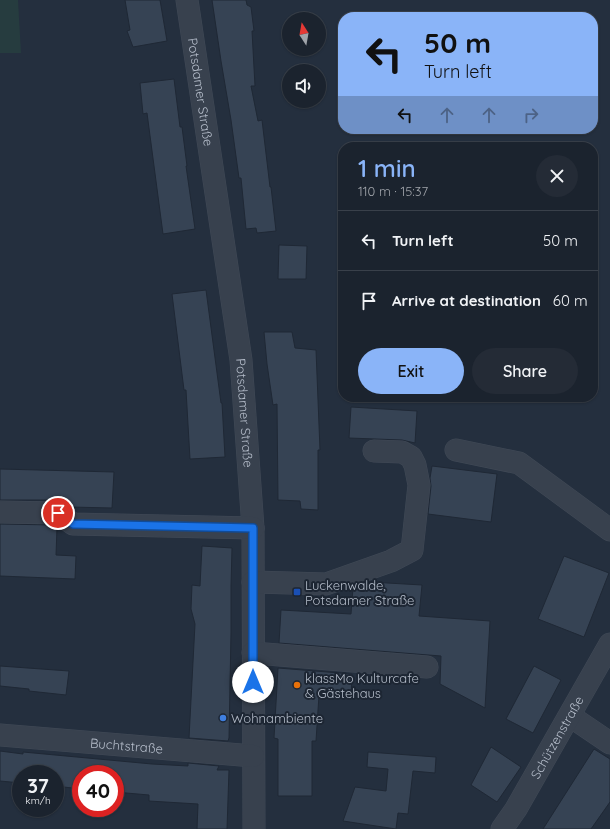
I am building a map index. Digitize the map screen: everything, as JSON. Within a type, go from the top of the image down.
[{"type":"street","name":"Potsdamer Straße","points":[[187,0],[241,360],[253,528],[254,829]]},
{"type":"street","points":[[456,450],[519,463],[610,530]]},
{"type":"street","points":[[253,582],[326,584],[391,561],[412,550],[419,485],[415,465],[411,456],[402,452],[374,451]]},
{"type":"street","points":[[0,512],[58,513],[73,524],[253,528]]},
{"type":"street","name":"Schützenstraße","points":[[502,829],[516,809],[610,644]]},
{"type":"street","points":[[253,652],[427,667]]},
{"type":"street","points":[[570,716],[610,743]]},
{"type":"street","name":"Buchtstraße","points":[[0,735],[253,756]]},
{"type":"green space","points":[[0,0],[18,0],[21,53],[0,53]]},
{"type":"building","points":[[125,0],[160,0],[167,41],[133,47],[127,31],[130,30]]},
{"type":"building","points":[[212,0],[246,0],[247,5],[251,7],[254,31],[252,31],[255,86],[251,86],[258,121],[262,120],[276,231],[257,233],[256,228],[246,229],[241,178],[239,178]]},
{"type":"building","points":[[174,79],[180,127],[182,127],[195,229],[163,234],[147,113],[143,114],[140,83]]},
{"type":"building","points":[[279,245],[307,246],[306,279],[278,279]]},
{"type":"building","points":[[206,290],[222,403],[225,457],[190,459],[186,390],[184,390],[172,294]]},
{"type":"building","points":[[264,332],[292,332],[295,348],[316,350],[320,450],[318,450],[318,510],[301,509],[300,501],[278,500],[277,404],[273,405]]},
{"type":"building","points":[[351,407],[417,411],[415,443],[402,440],[349,438]]},
{"type":"building","points":[[432,466],[497,474],[491,522],[428,514]]},
{"type":"building","points":[[0,469],[114,472],[112,508],[70,507],[58,500],[0,500]]},
{"type":"building","points":[[0,524],[54,525],[57,528],[56,555],[76,556],[75,579],[0,576]]},
{"type":"building","points":[[202,546],[232,548],[228,741],[189,738],[195,624],[191,609],[192,585],[200,586]]},
{"type":"building","points":[[564,556],[609,573],[584,637],[538,619]]},
{"type":"building","points":[[370,582],[422,585],[419,616],[490,621],[485,708],[440,684],[441,656],[279,643],[281,610],[351,614],[353,588]]},
{"type":"building","points":[[0,666],[69,671],[66,695],[0,686]]},
{"type":"building","points":[[534,666],[561,680],[533,733],[506,719]]},
{"type":"building","points":[[278,668],[352,674],[351,697],[319,695],[316,741],[312,741],[312,796],[278,796],[278,739],[274,738]]},
{"type":"building","points":[[491,747],[521,767],[497,802],[471,785]]},
{"type":"building","points":[[594,749],[610,759],[610,802],[591,829],[543,829]]},
{"type":"building","points":[[0,751],[152,764],[188,766],[188,763],[219,766],[217,770],[229,770],[227,829],[197,829],[198,804],[149,801],[149,795],[124,793],[124,765],[72,765],[72,788],[64,787],[64,765],[12,765],[12,782],[0,781]]},
{"type":"building","points":[[368,752],[436,757],[435,773],[413,771],[408,814],[398,813],[396,829],[343,821],[355,787],[386,791],[388,769],[367,767]]},
{"type":"place","name":"Luckenwalde, Potsdamer Straße","points":[[297,592]]},
{"type":"place","name":"klassMo Kulturcafe & Gästehaus","points":[[297,685]]},
{"type":"place","name":"Wohnambiente","points":[[223,718]]},
{"type":"route","points":[[58,513],[73,524],[253,528],[253,682]]}]
